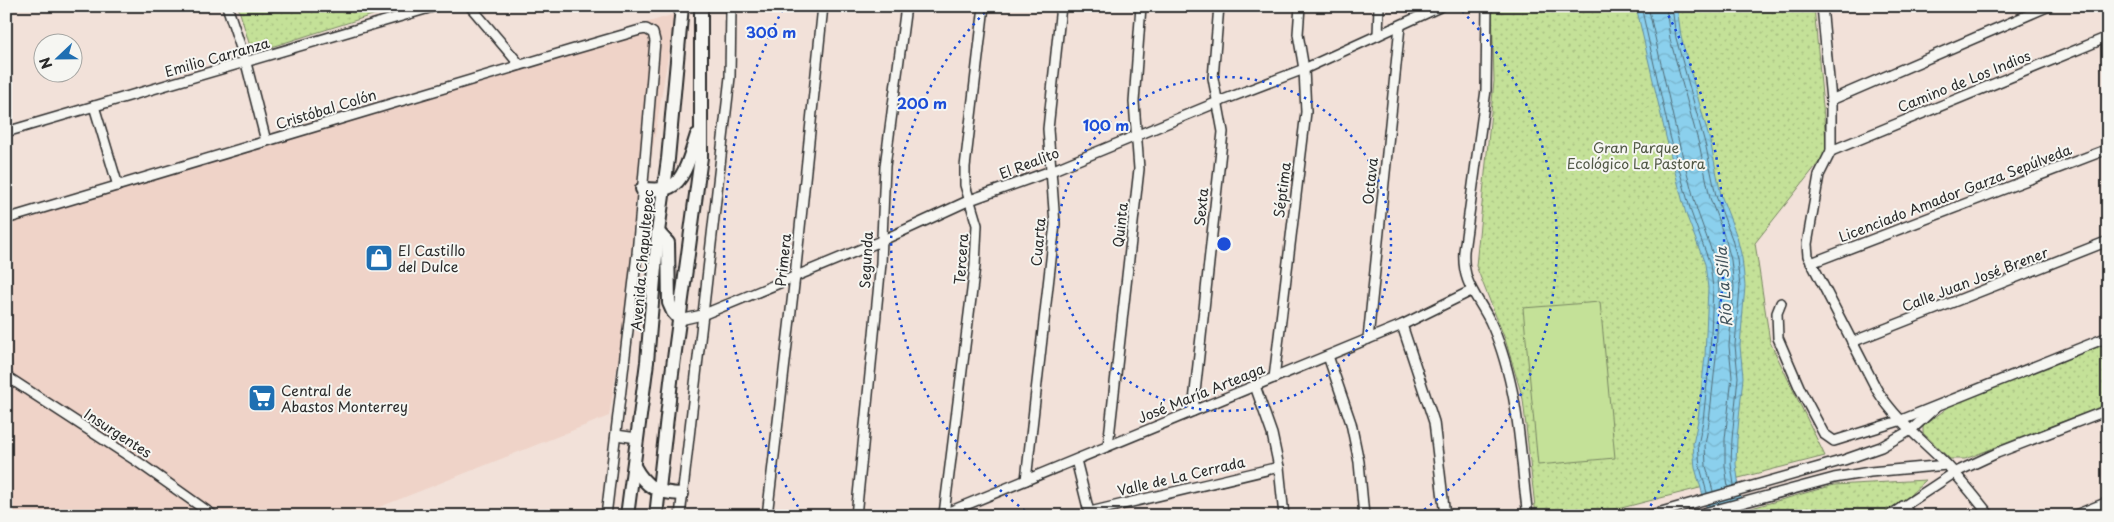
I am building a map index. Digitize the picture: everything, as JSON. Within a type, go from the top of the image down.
[{"type":"main road","name":"Avenida Chapultepec","points":[[627,516],[648,362],[658,232],[668,159],[682,6]]},
{"type":"main road","points":[[656,516],[671,381],[701,157],[701,6]]},
{"type":"main road","points":[[642,189],[663,190],[678,181],[688,162],[702,115]]},
{"type":"main road","points":[[658,232],[668,243],[669,303],[672,312],[680,320]]},
{"type":"main road","points":[[634,466],[645,482],[659,491],[682,494]]},
{"type":"street","points":[[228,6],[246,63],[266,141]]},
{"type":"street","name":"Emilio Carranza","points":[[6,132],[436,6]]},
{"type":"street","points":[[470,6],[520,65]]},
{"type":"street","points":[[680,516],[730,77],[731,6]]},
{"type":"street","name":"Primera","points":[[767,516],[795,276],[823,6]]},
{"type":"street","name":"Segunda","points":[[856,516],[881,264],[880,241],[885,166],[906,6]]},
{"type":"street","name":"Tercera","points":[[942,515],[975,266],[977,225],[965,185],[965,167],[984,6]]},
{"type":"street","name":"Cuarta","points":[[1026,480],[1055,224],[1048,129],[1061,6]]},
{"type":"street","name":"Quinta","points":[[1108,446],[1139,169],[1134,102],[1141,6]]},
{"type":"street","name":"Sexta","points":[[1193,411],[1223,132],[1214,78],[1219,6]]},
{"type":"street","name":"Séptima","points":[[1274,378],[1306,112],[1304,69],[1298,34],[1300,6]]},
{"type":"street","points":[[1378,35],[1379,6]]},
{"type":"street","name":"El Realito","points":[[680,320],[702,315],[880,241],[970,200],[1051,171],[1136,135],[1304,69],[1442,6]]},
{"type":"street","points":[[1488,6],[1486,90],[1463,261],[1466,278],[1490,321],[1498,340],[1512,391],[1528,516]]},
{"type":"street","points":[[1831,100],[2049,6]]},
{"type":"street","points":[[1825,7],[1831,100],[1831,151],[1819,175],[1807,244],[1811,263],[1877,390],[1899,421],[1947,465],[1990,516]]},
{"type":"street","name":"Octava","points":[[1368,339],[1400,26]]},
{"type":"street","name":"Cristóbal Colón","points":[[6,219],[646,29],[653,33],[656,41],[642,189]]},
{"type":"street","name":"Camino de Los Indios","points":[[1831,151],[2108,37]]},
{"type":"street","points":[[94,106],[118,186]]},
{"type":"street","name":"Licenciado Amador Garza Sepúlveda","points":[[1811,263],[2108,149]]},
{"type":"street","points":[[606,516],[638,254],[642,189]]},
{"type":"street","name":"Calle Juan José Brener","points":[[1852,342],[2108,242]]},
{"type":"street","name":"José María Arteaga","points":[[942,515],[1402,325],[1472,291]]},
{"type":"street","points":[[1781,303],[1777,313],[1778,338],[1800,389],[1826,438],[1839,441],[1899,421],[2108,337]]},
{"type":"street","points":[[1402,325],[1434,422],[1445,516]]},
{"type":"street","points":[[1328,356],[1351,423],[1359,462],[1364,516]]},
{"type":"street","name":"Insurgentes","points":[[6,376],[138,462],[214,516]]},
{"type":"street","points":[[1255,386],[1272,434],[1279,467],[1284,516]]},
{"type":"street","points":[[1647,516],[1830,464],[1881,447],[1911,430],[1938,404]]},
{"type":"street","points":[[1889,516],[1954,473],[1996,453],[2108,410]]},
{"type":"street","points":[[616,435],[638,438]]},
{"type":"street","points":[[1076,460],[1090,514]]},
{"type":"street","points":[[1693,516],[1834,478],[1870,472],[1947,465]]},
{"type":"street","name":"Valle de La Cerrada","points":[[1090,514],[1279,467]]},
{"type":"street","points":[[2073,516],[2108,502]]},
{"type":"street","points":[[1903,506],[1911,516]]},
{"type":"shaded area","points":[[675,14],[609,416],[357,516],[6,516],[6,219]]},
{"type":"green space","points":[[238,6],[401,6],[252,53]]},
{"type":"green space","name":"Gran Parque Ecológico La Pastora","points":[[1492,6],[1814,6],[1827,152],[1755,243],[1770,342],[1825,456],[1590,516],[1536,516],[1523,399],[1505,339],[1476,266],[1494,81]]},
{"type":"green space","points":[[1600,302],[1615,458],[1538,465],[1523,308]]},
{"type":"green space","points":[[2108,343],[2108,404],[1965,459],[1950,459],[1923,433],[1923,426],[1954,403]]},
{"type":"green space","points":[[1926,480],[1888,516],[1723,516],[1834,485]]},
{"type":"water","name":"Río La Silla","points":[[1636,6],[1677,6],[1681,37],[1711,145],[1721,195],[1737,237],[1742,258],[1745,286],[1740,346],[1743,377],[1736,464],[1740,495],[1748,516],[1709,516],[1695,468],[1693,444],[1698,420],[1705,356],[1708,288],[1705,264],[1686,214]]},
{"type":"place","name":"El Castillo del Dulce","points":[[379,258]]},
{"type":"place","name":"Central de Abastos Monterrey","points":[[262,398]]}]
